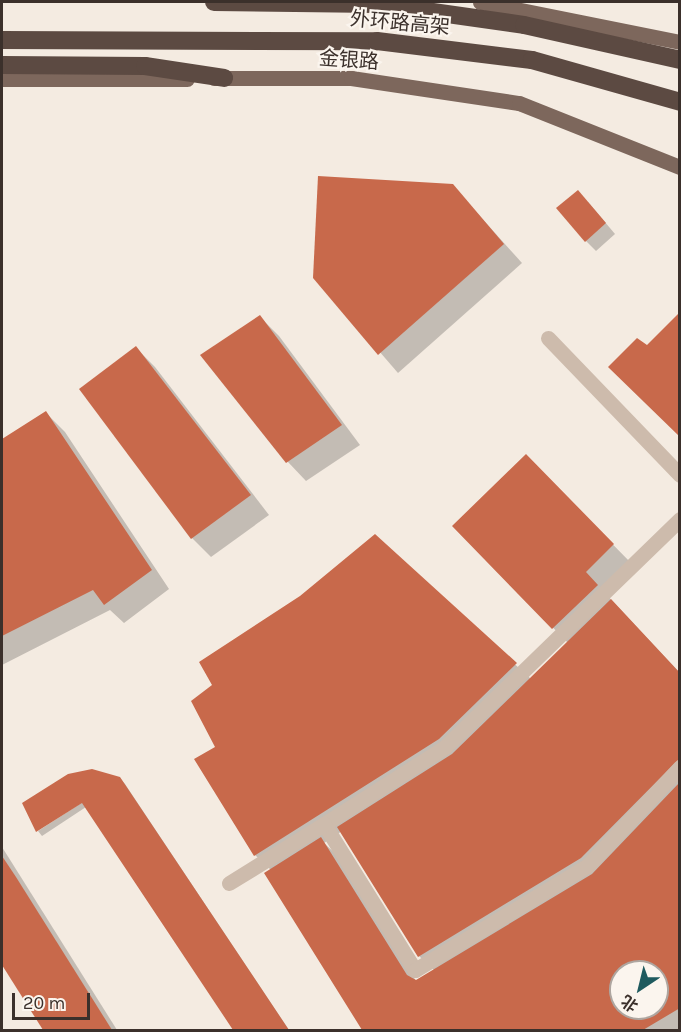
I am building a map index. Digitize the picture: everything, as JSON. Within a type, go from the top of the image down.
[{"type":"highway","name":"外环路高架","points":[[214,2],[377,4],[524,25],[680,60]]},
{"type":"highway","name":"外环路高架","points":[[2,40],[377,41],[532,60],[680,102]]},
{"type":"highway","points":[[2,65],[145,66],[224,78]]},
{"type":"main road","points":[[480,2],[680,42]]},
{"type":"main road","name":"金银路","points":[[2,79],[351,78],[519,103],[680,167]]},
{"type":"street","points":[[548,338],[680,475]]},
{"type":"street","points":[[229,883],[445,747],[680,519]]},
{"type":"street","points":[[324,824],[415,970],[587,866],[680,767]]},
{"type":"building","points":[[318,176],[453,184],[504,244],[378,355],[313,278]]},
{"type":"building","points":[[578,190],[606,223],[585,242],[556,208]]},
{"type":"building","points":[[680,312],[680,437],[608,367],[637,338],[647,345]]},
{"type":"building","points":[[260,315],[342,425],[286,463],[200,355]]},
{"type":"building","points":[[136,346],[251,495],[191,539],[79,389]]},
{"type":"building","points":[[46,411],[152,570],[104,605],[93,590],[2,636],[2,439]]},
{"type":"building","points":[[526,454],[614,544],[586,572],[598,585],[552,629],[452,526]]},
{"type":"building","points":[[375,534],[517,663],[439,739],[254,856],[194,759],[215,747],[191,701],[212,685],[199,662],[300,596]]},
{"type":"building","points":[[611,599],[680,673],[680,758],[581,858],[418,957],[337,827],[452,754]]},
{"type":"building","points":[[92,769],[120,777],[289,1030],[233,1030],[82,803],[36,832],[22,803],[68,774]]},
{"type":"building","points":[[680,782],[680,1008],[669,1015],[669,960],[609,960],[609,1020],[660,1020],[643,1030],[362,1030],[264,873],[321,837],[407,975],[416,980],[592,874]]},
{"type":"building","points":[[2,856],[112,1030],[43,1030],[2,965]]}]
